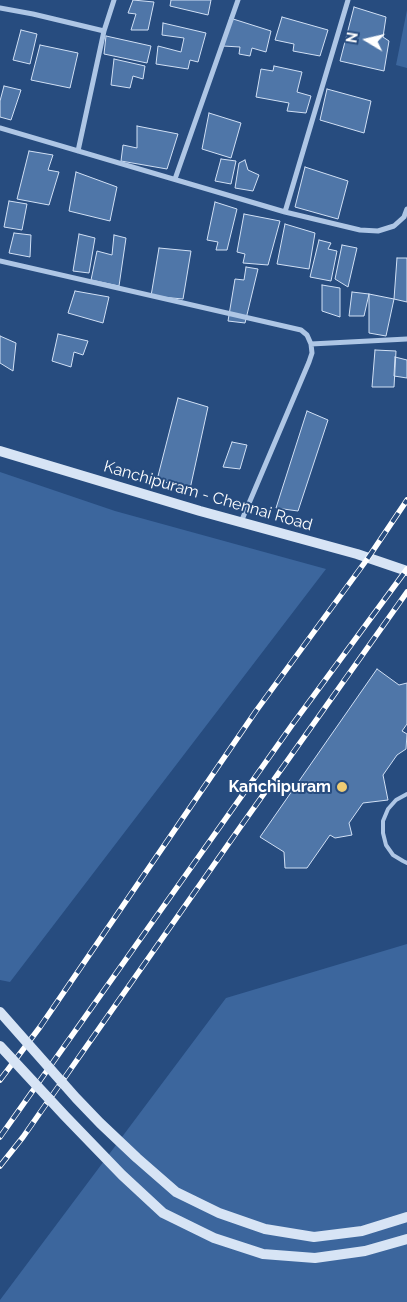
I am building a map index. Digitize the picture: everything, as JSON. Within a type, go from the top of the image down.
[{"type":"main road","name":"Kanchipuram - Chennai Road","points":[[0,451],[357,554],[407,571]]},
{"type":"main road","points":[[0,1012],[76,1098],[137,1158],[176,1192],[219,1214],[265,1229],[314,1237],[362,1231],[407,1217]]},
{"type":"main road","points":[[0,1046],[105,1156],[163,1213],[214,1238],[262,1254],[315,1258],[365,1251],[407,1239]]},
{"type":"street","points":[[78,151],[104,32],[114,0]]},
{"type":"street","points":[[175,179],[238,0]]},
{"type":"street","points":[[285,212],[348,0]]},
{"type":"street","points":[[0,8],[33,14],[104,32]]},
{"type":"street","points":[[0,128],[285,212],[360,230],[378,231],[394,226],[404,217],[407,210]]},
{"type":"street","points":[[0,261],[301,330],[307,335],[312,353],[309,362],[241,522]]},
{"type":"street","points":[[311,344],[407,340]]},
{"type":"lane","points":[[407,794],[396,800],[388,809],[383,821],[383,833],[386,845],[393,855],[407,863]]},
{"type":"shaded area","points":[[407,10],[407,68],[396,65]]},
{"type":"shaded area","points":[[0,472],[115,511],[326,569],[10,982],[0,980]]},
{"type":"shaded area","points":[[407,944],[407,1302],[0,1302],[226,998]]},
{"type":"building","points":[[133,0],[154,2],[148,30],[131,30],[136,14],[128,13]]},
{"type":"building","points":[[171,0],[211,0],[208,15],[170,6]]},
{"type":"building","points":[[354,7],[386,17],[383,37],[389,41],[384,71],[340,61]]},
{"type":"building","points":[[282,17],[328,30],[320,56],[293,51],[294,44],[275,40]]},
{"type":"building","points":[[230,18],[271,31],[266,52],[252,48],[250,56],[239,54],[240,47],[223,46]]},
{"type":"building","points":[[163,23],[206,33],[198,62],[190,60],[188,69],[156,64],[158,46],[181,52],[184,38],[162,35]]},
{"type":"building","points":[[21,30],[37,34],[30,64],[13,60]]},
{"type":"building","points":[[106,36],[151,46],[147,63],[104,54]]},
{"type":"building","points":[[40,45],[78,53],[70,88],[31,80]]},
{"type":"building","points":[[114,59],[145,66],[143,79],[133,76],[130,88],[111,85]]},
{"type":"building","points":[[274,66],[302,72],[297,92],[311,96],[306,113],[287,111],[289,103],[256,97],[261,69],[273,71]]},
{"type":"building","points":[[4,86],[21,90],[11,120],[0,117],[0,101]]},
{"type":"building","points":[[327,89],[371,101],[364,133],[320,120]]},
{"type":"building","points":[[209,113],[241,123],[231,158],[202,149]]},
{"type":"building","points":[[137,126],[178,134],[167,169],[121,161],[123,145],[137,148]]},
{"type":"building","points":[[29,151],[53,155],[48,170],[59,172],[49,205],[17,199]]},
{"type":"building","points":[[221,159],[236,161],[231,184],[215,181]]},
{"type":"building","points":[[245,160],[248,170],[259,175],[253,191],[235,188],[239,163]]},
{"type":"building","points":[[305,167],[348,181],[338,219],[295,207]]},
{"type":"building","points":[[76,172],[117,187],[110,221],[69,211]]},
{"type":"building","points":[[9,201],[27,204],[22,230],[4,227]]},
{"type":"building","points":[[215,202],[237,209],[227,250],[216,250],[218,242],[207,240]]},
{"type":"building","points":[[244,214],[280,221],[268,265],[243,263],[245,254],[237,252]]},
{"type":"building","points":[[285,224],[315,233],[309,269],[277,264]]},
{"type":"building","points":[[14,233],[31,235],[30,257],[9,253]]},
{"type":"building","points":[[79,234],[95,238],[89,273],[73,271]]},
{"type":"building","points":[[114,235],[126,238],[119,286],[91,280],[97,251],[112,255]]},
{"type":"building","points":[[319,240],[331,243],[328,249],[337,251],[331,281],[310,277]]},
{"type":"building","points":[[342,245],[357,248],[348,287],[335,279]]},
{"type":"building","points":[[159,248],[191,251],[183,299],[151,296]]},
{"type":"building","points":[[397,258],[407,258],[407,302],[394,299]]},
{"type":"building","points":[[246,267],[258,269],[245,323],[228,321],[235,279],[244,280]]},
{"type":"building","points":[[322,285],[340,288],[340,317],[322,311]]},
{"type":"building","points":[[75,291],[109,297],[103,323],[68,313]]},
{"type":"building","points":[[352,292],[369,294],[364,316],[349,316]]},
{"type":"building","points":[[369,294],[394,299],[386,336],[369,333]]},
{"type":"building","points":[[58,334],[88,341],[83,355],[74,352],[71,367],[52,361]]},
{"type":"building","points":[[0,336],[16,343],[13,371],[0,363]]},
{"type":"building","points":[[375,350],[396,351],[394,387],[372,387]]},
{"type":"building","points":[[395,357],[407,360],[407,378],[394,376]]},
{"type":"building","points":[[178,398],[208,407],[190,489],[157,480]]},
{"type":"building","points":[[307,411],[328,420],[298,511],[276,508]]},
{"type":"building","points":[[232,442],[247,445],[240,469],[223,467]]},
{"type":"building","points":[[377,669],[399,685],[407,683],[407,724],[402,731],[407,734],[406,749],[397,755],[383,775],[388,800],[363,803],[349,823],[352,835],[335,838],[330,835],[307,868],[285,868],[284,852],[260,837]]},
{"type":"railway","points":[[0,1080],[40,1027],[256,711],[368,558],[407,500]]},
{"type":"railway","points":[[0,1137],[292,725],[407,569]]},
{"type":"railway","points":[[0,1166],[23,1137],[407,592]]},
{"type":"place","name":"Kanchipuram","points":[[342,787]]}]
